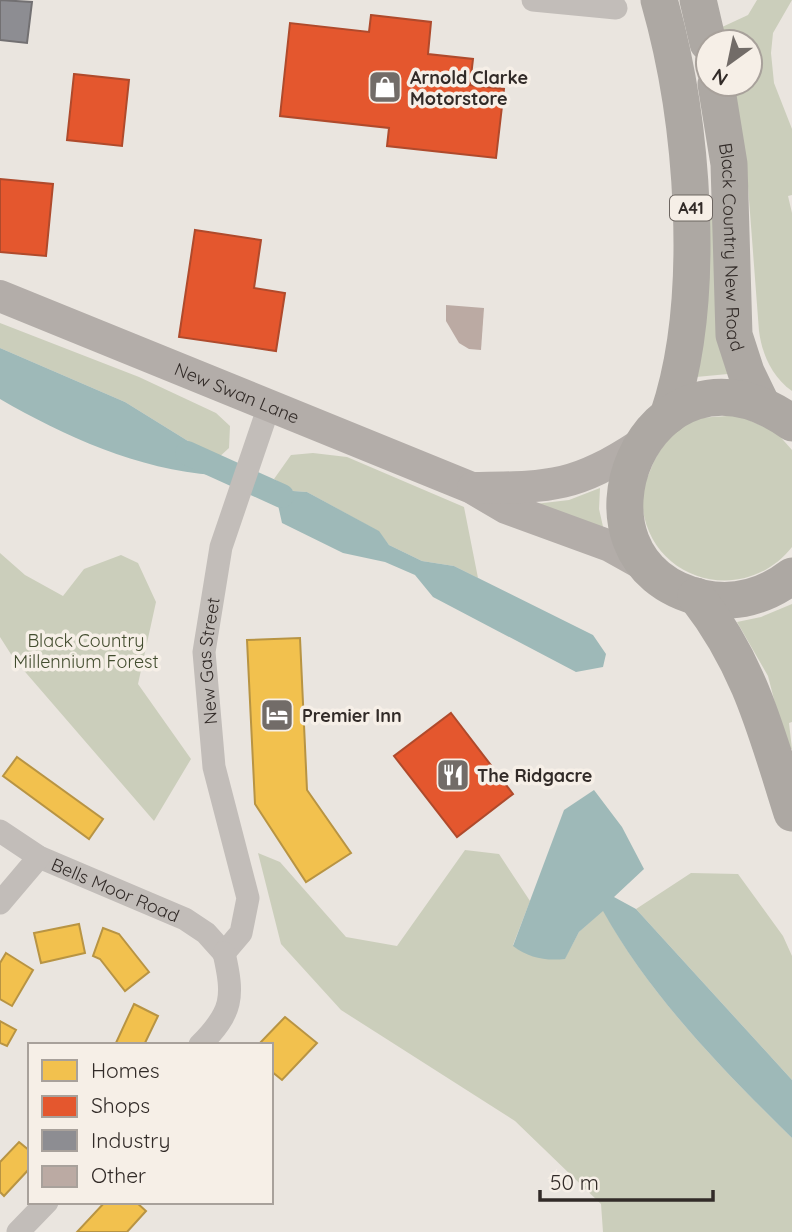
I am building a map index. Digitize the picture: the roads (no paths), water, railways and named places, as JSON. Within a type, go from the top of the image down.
[{"type":"highway","name":"A41","points":[[659,0],[681,114],[691,216],[689,330],[679,383],[668,416]]},
{"type":"highway","points":[[698,0],[705,28]]},
{"type":"highway","name":"Black Country New Road","points":[[718,98],[729,164],[734,335],[746,372],[782,417]]},
{"type":"highway","points":[[782,417],[743,400],[713,399],[688,405],[668,416],[641,444],[629,470],[625,511],[636,546],[654,571],[676,588],[696,596],[724,601],[747,598],[770,591],[792,576]]},
{"type":"highway","points":[[696,596],[734,649],[758,702],[792,813]]},
{"type":"main road","name":"New Swan Lane","points":[[0,296],[472,488],[506,508],[610,546],[654,571]]},
{"type":"main road","name":"New Swan Lane","points":[[472,488],[538,488],[569,482],[602,470],[641,444]]},
{"type":"street","points":[[533,0],[615,8]]},
{"type":"street","name":"New Gas Street","points":[[224,953],[241,933],[248,898],[214,767],[205,652],[216,570],[233,505],[269,407]]},
{"type":"street","name":"Bells Moor Road","points":[[0,831],[39,857],[185,919],[206,933],[224,953]]},
{"type":"street","points":[[0,903],[39,857]]},
{"type":"street","points":[[202,1043],[219,1026],[228,1005],[232,986],[224,953]]},
{"type":"street","points":[[18,1232],[45,1204]]},
{"type":"water","points":[[0,348],[125,402],[217,459],[214,475],[186,472],[130,459],[50,426],[0,399]]},
{"type":"water","points":[[293,491],[307,492],[379,531],[389,545],[422,561],[454,566],[593,635],[606,654],[603,667],[576,672],[433,597],[415,575],[385,562],[343,553],[282,523],[278,505]]},
{"type":"water","points":[[594,790],[622,827],[644,869],[614,897],[636,909],[792,1080],[792,1138],[689,1031],[643,973],[603,911],[579,932],[565,959],[538,958],[513,946],[564,810]]},
{"type":"waterway","points":[[187,453],[282,496]]},
{"type":"place","name":"Arnold Clarke Motorstore","points":[[385,87]]},
{"type":"place","name":"Premier Inn","points":[[277,715]]},
{"type":"place","name":"The Ridgacre","points":[[453,775]]},
{"type":"park label","name":"Black Country Millennium Forest","points":[[86,650]]}]
